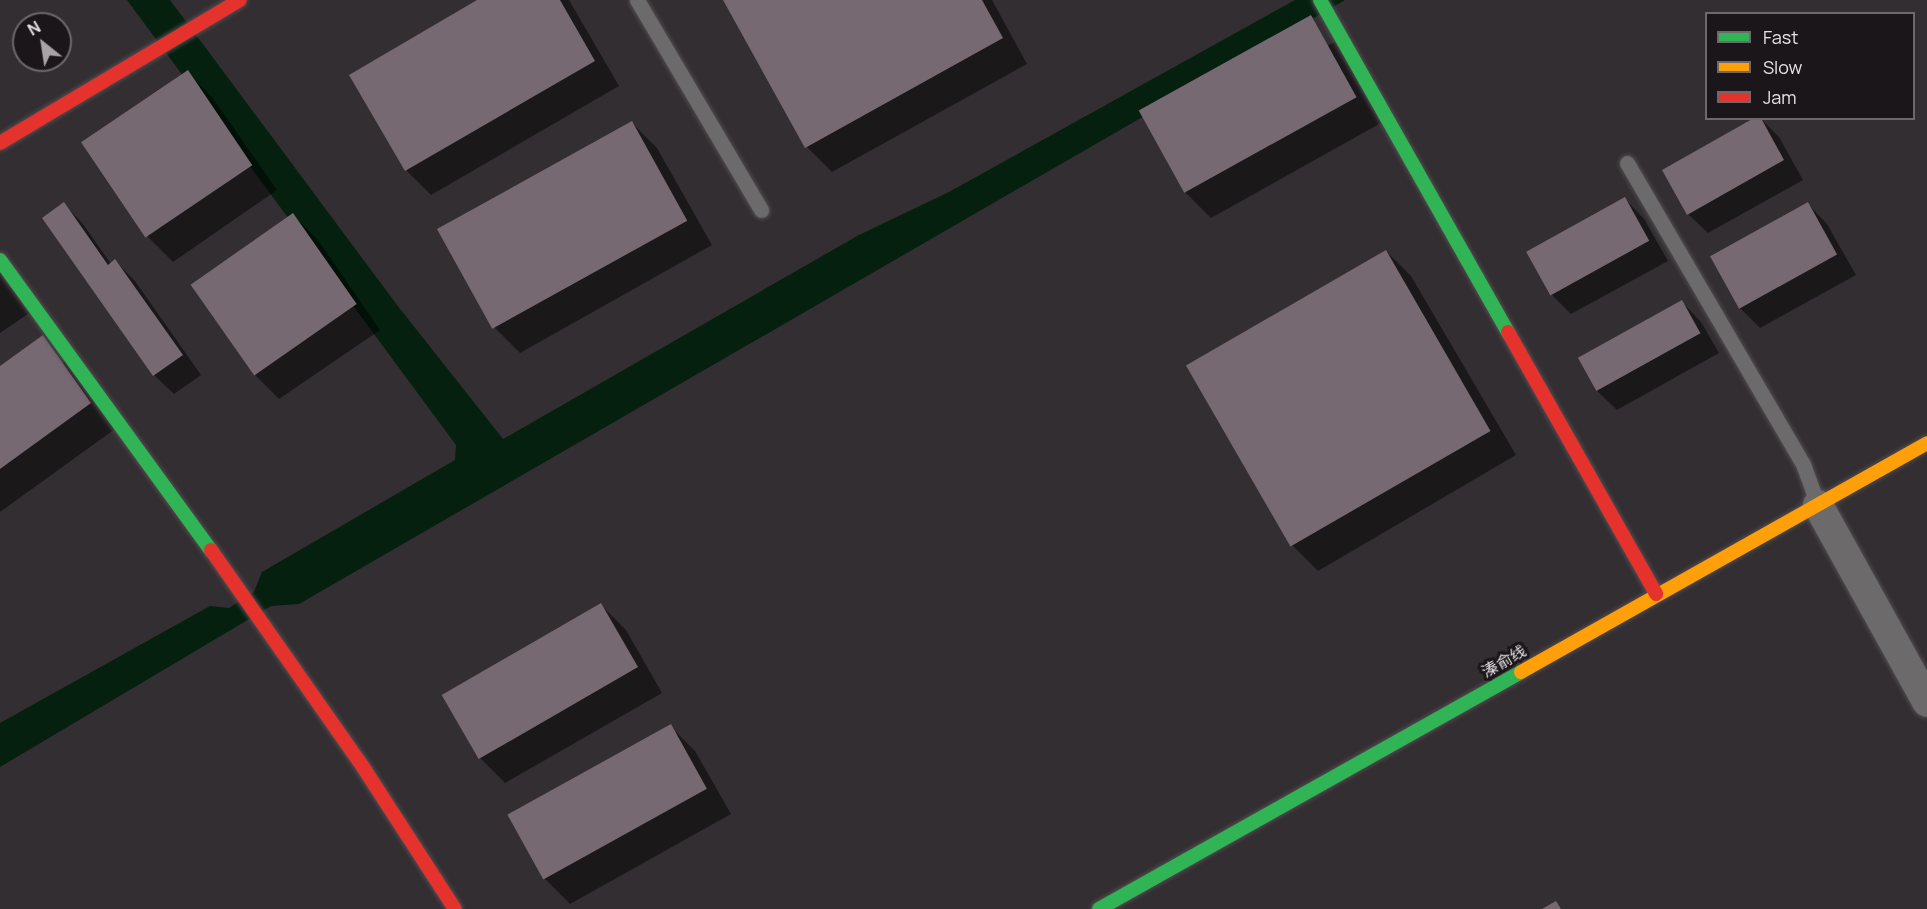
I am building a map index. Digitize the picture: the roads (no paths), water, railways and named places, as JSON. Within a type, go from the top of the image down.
[{"type":"street","points":[[0,143],[240,0]]},
{"type":"street","points":[[1320,0],[1656,594]]},
{"type":"street","points":[[0,260],[248,602],[455,909]]},
{"type":"street","name":"溱俞线","points":[[1099,909],[1927,443]]},
{"type":"street","points":[[1818,505],[1927,702]]},
{"type":"lane","points":[[637,0],[761,210]]},
{"type":"lane","points":[[1627,163],[1803,464],[1818,505]]}]
